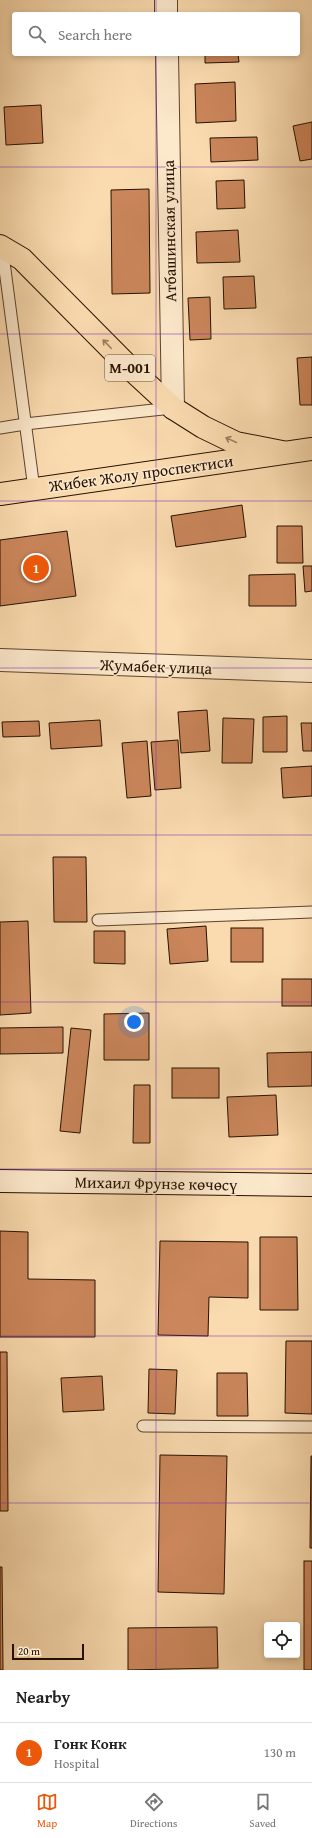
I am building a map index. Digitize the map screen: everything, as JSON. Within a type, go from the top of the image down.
[{"type":"main road","name":"Жибек Жолу проспектиси","points":[[1,247],[22,259],[134,372],[173,408],[203,427],[236,443],[282,452]]},
{"type":"main road","name":"Жибек Жолу проспектиси","points":[[0,494],[282,452],[312,449]]},
{"type":"street","points":[[166,0],[166,12]]},
{"type":"street","name":"Атбашинская улица","points":[[167,56],[173,408]]},
{"type":"street","name":"Жумабек улица","points":[[0,660],[312,671]]},
{"type":"street","name":"Михаил Фрунзе көчөсү","points":[[0,1181],[312,1185]]},
{"type":"lane","points":[[1,247],[34,489]]},
{"type":"lane","points":[[0,428],[173,408]]},
{"type":"lane","points":[[98,920],[312,912]]},
{"type":"lane","points":[[143,1426],[312,1427]]},
{"type":"building","points":[[205,56],[238,56],[239,62],[205,63]]},
{"type":"building","points":[[235,82],[236,121],[196,123],[195,84]]},
{"type":"building","points":[[41,105],[43,143],[6,145],[4,107]]},
{"type":"building","points":[[312,122],[312,159],[300,161],[293,126]]},
{"type":"building","points":[[257,137],[258,160],[211,162],[210,138]]},
{"type":"building","points":[[244,180],[245,208],[217,209],[216,181]]},
{"type":"building","points":[[149,189],[150,293],[112,294],[111,190]]},
{"type":"building","points":[[238,230],[240,262],[197,263],[196,232]]},
{"type":"building","points":[[254,276],[256,308],[224,309],[223,277]]},
{"type":"building","points":[[210,297],[211,339],[190,340],[188,298]]},
{"type":"building","points":[[312,357],[312,405],[300,405],[297,358]]},
{"type":"building","points":[[242,505],[246,537],[176,547],[171,516]]},
{"type":"building","points":[[277,526],[302,526],[303,563],[277,563]]},
{"type":"building","points":[[67,531],[76,596],[0,606],[0,540]]},
{"type":"building","points":[[303,566],[312,566],[312,591],[305,592]]},
{"type":"building","points":[[295,574],[296,606],[249,606],[249,575]]},
{"type":"building","points":[[207,710],[210,751],[181,753],[178,712]]},
{"type":"building","points":[[287,716],[287,752],[263,752],[263,717]]},
{"type":"building","points":[[223,718],[254,719],[252,763],[222,763]]},
{"type":"building","points":[[100,720],[102,746],[51,749],[49,723]]},
{"type":"building","points":[[39,721],[40,736],[3,737],[2,722]]},
{"type":"building","points":[[301,723],[312,723],[312,751],[303,751]]},
{"type":"building","points":[[178,740],[181,788],[155,790],[151,742]]},
{"type":"building","points":[[147,741],[151,796],[127,798],[122,743]]},
{"type":"building","points":[[312,766],[312,796],[283,798],[281,768]]},
{"type":"building","points":[[53,857],[86,857],[87,922],[54,922]]},
{"type":"building","points":[[28,921],[31,1013],[0,1015],[0,922]]},
{"type":"building","points":[[206,926],[208,961],[170,964],[167,929]]},
{"type":"building","points":[[231,928],[263,928],[263,962],[231,962]]},
{"type":"building","points":[[94,931],[125,931],[125,964],[94,963]]},
{"type":"building","points":[[282,979],[312,979],[312,1006],[282,1006]]},
{"type":"building","points":[[149,1013],[149,1060],[104,1060],[104,1014]]},
{"type":"building","points":[[63,1027],[63,1053],[0,1054],[0,1028]]},
{"type":"building","points":[[71,1028],[91,1030],[80,1133],[60,1131]]},
{"type":"building","points":[[312,1052],[312,1086],[268,1087],[267,1053]]},
{"type":"building","points":[[172,1068],[219,1068],[219,1098],[172,1098]]},
{"type":"building","points":[[134,1085],[150,1085],[150,1143],[133,1143]]},
{"type":"building","points":[[276,1095],[278,1135],[229,1137],[227,1097]]},
{"type":"building","points":[[0,1231],[28,1232],[28,1279],[95,1280],[95,1337],[0,1337]]},
{"type":"building","points":[[260,1237],[297,1237],[298,1310],[260,1310]]},
{"type":"building","points":[[160,1241],[248,1242],[248,1298],[209,1297],[208,1336],[158,1335]]},
{"type":"building","points":[[286,1341],[312,1341],[312,1414],[285,1413]]},
{"type":"building","points":[[0,1352],[7,1352],[8,1511],[0,1511]]},
{"type":"building","points":[[149,1369],[177,1370],[175,1414],[148,1413]]},
{"type":"building","points":[[217,1373],[247,1373],[248,1416],[217,1416]]},
{"type":"building","points":[[102,1376],[104,1410],[63,1412],[61,1378]]},
{"type":"building","points":[[160,1455],[227,1456],[224,1594],[158,1592]]},
{"type":"building","points":[[311,1456],[312,1548],[310,1548]]},
{"type":"building","points":[[304,1561],[312,1561],[312,1670],[304,1670]]},
{"type":"building","points":[[0,1567],[2,1567],[3,1670],[0,1670]]},
{"type":"building","points":[[217,1627],[218,1668],[128,1670],[128,1628]]},
{"type":"place","name":"Гонк Конк","points":[[36,568]]}]
